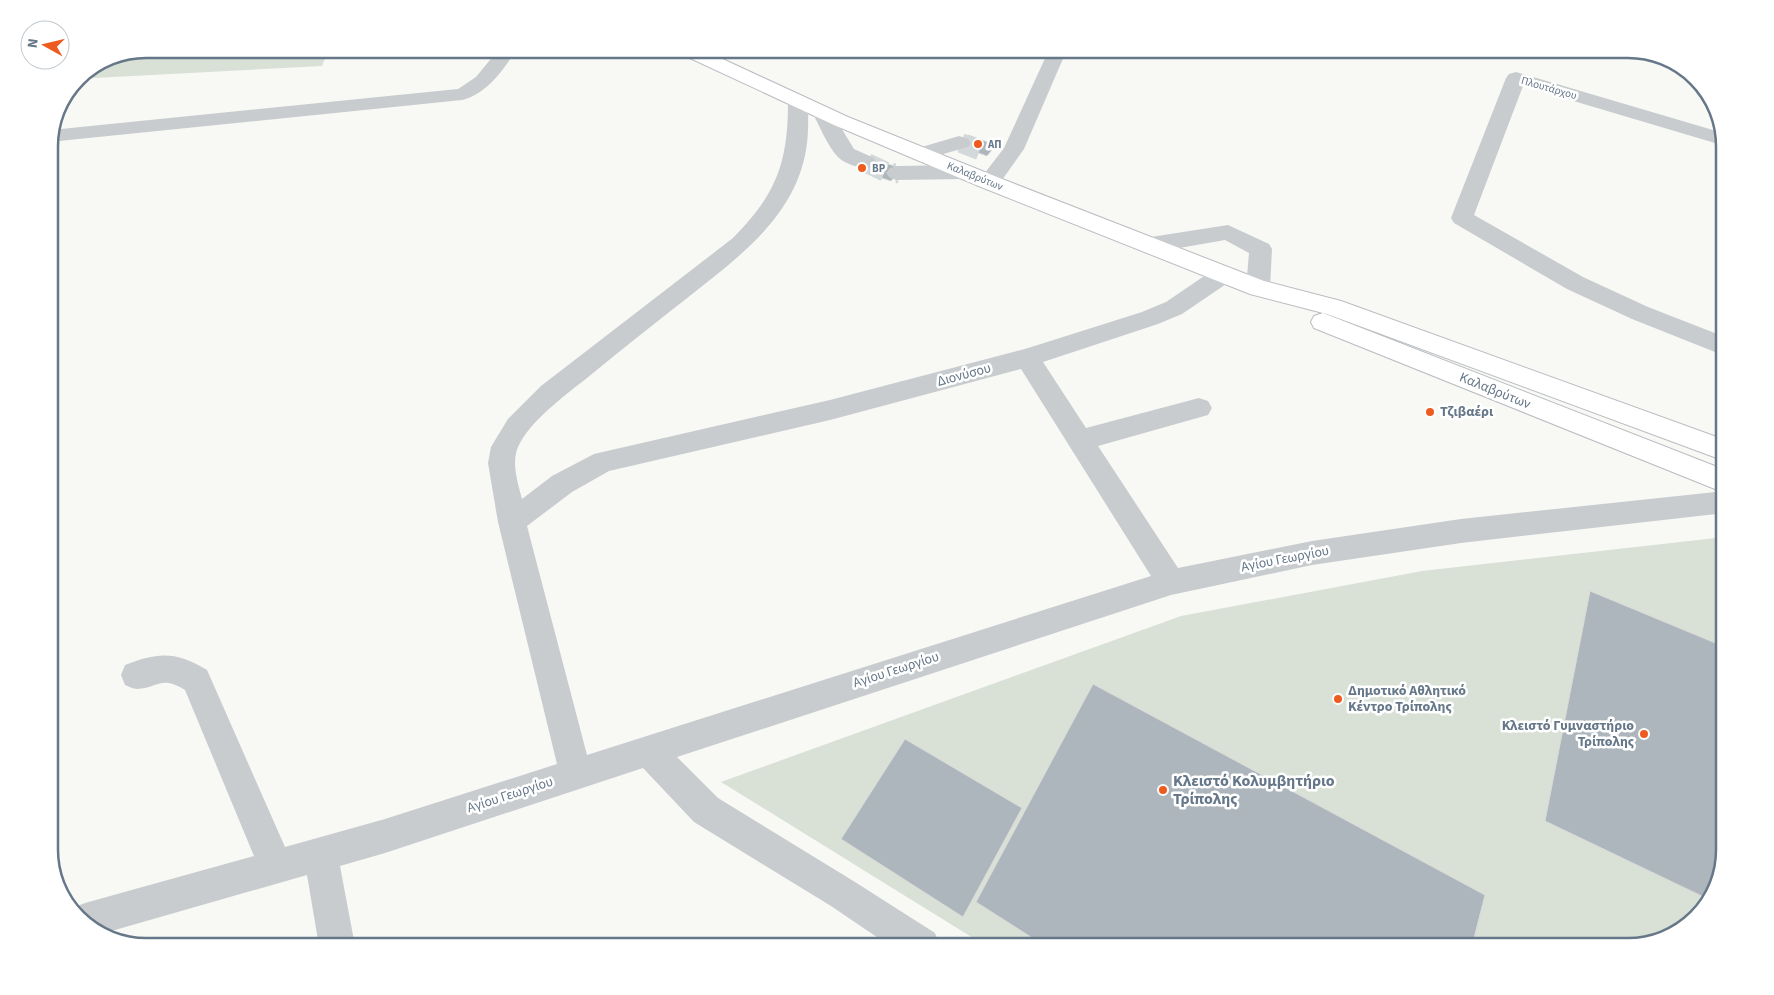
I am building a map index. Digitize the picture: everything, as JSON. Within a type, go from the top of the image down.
[{"type":"main road","name":"Καλαβρύτων","points":[[705,58],[822,112],[922,154],[1263,290],[1329,325],[1716,478]]},
{"type":"main road","name":"Καλαβρύτων","points":[[1263,290],[1332,307],[1716,448]]},
{"type":"street","points":[[58,135],[462,94],[474,89],[485,81],[502,58]]},
{"type":"street","points":[[897,174],[978,177],[1014,150],[1054,58]]},
{"type":"street","name":"Πλουτάρχου","points":[[1716,137],[1516,78],[1462,218],[1575,283],[1640,313],[1716,343]]},
{"type":"street","points":[[576,774],[512,522],[501,463],[504,447],[518,426],[557,388],[741,243],[763,220],[780,194],[793,161],[798,137],[798,101]]},
{"type":"street","points":[[822,112],[846,153],[867,163]]},
{"type":"street","points":[[922,154],[959,142],[961,143]]},
{"type":"street","points":[[978,177],[985,155]]},
{"type":"street","points":[[1151,246],[1228,232],[1261,249],[1263,290]]},
{"type":"street","name":"Διονύσου","points":[[512,522],[562,484],[603,462],[830,410],[1027,358],[1150,318],[1174,308],[1224,274]]},
{"type":"street","points":[[1027,358],[1172,582]]},
{"type":"street","points":[[1080,440],[1199,408]]},
{"type":"street","name":"Αγίου Γεωργίου","points":[[91,919],[321,856],[1172,582],[1312,553],[1442,534],[1716,503]]},
{"type":"street","points":[[136,675],[171,668],[180,670],[196,680],[277,868]]},
{"type":"street","points":[[648,750],[706,810],[843,894],[910,938]]},
{"type":"street","points":[[321,856],[336,938]]},
{"type":"shaded area","points":[[134,58],[325,58],[322,66],[88,78],[101,69],[123,60]]},
{"type":"shaded area","name":"Δημοτικό Αθλητικό Κέντρο Τρίπολης","points":[[1716,538],[1716,855],[1712,878],[1702,898],[1687,916],[1662,931],[1651,935],[1628,938],[973,938],[721,782],[1181,616],[1422,571]]},
{"type":"building","points":[[968,135],[996,145],[987,156],[959,146]]},
{"type":"building","points":[[871,159],[901,168],[891,181],[860,171]]},
{"type":"building","name":"Κλειστό Γυμναστήριο Τρίπολης","points":[[1590,591],[1716,643],[1716,855],[1712,878],[1703,897],[1545,821]]},
{"type":"building","name":"Κλειστό Κολυμβητήριο Τρίπολης","points":[[1093,684],[1485,895],[1474,938],[1032,938],[976,902]]},
{"type":"building","points":[[905,739],[1022,808],[963,917],[841,839]]},
{"type":"tunnel","points":[[961,143],[985,152],[985,155]]},
{"type":"tunnel","points":[[867,163],[890,174],[897,173]]},
{"type":"place","name":"ΑΠ","points":[[978,144]]},
{"type":"place","name":"BP","points":[[862,168]]},
{"type":"place","name":"Τζιβαέρι","points":[[1430,412]]},
{"type":"place","name":"Δημοτικό Αθλητικό Κέντρο Τρίπολης","points":[[1338,699]]},
{"type":"place","name":"Κλειστό Γυμναστήριο Τρίπολης","points":[[1644,734]]},
{"type":"place","name":"Κλειστό Κολυμβητήριο Τρίπολης","points":[[1163,790]]}]
